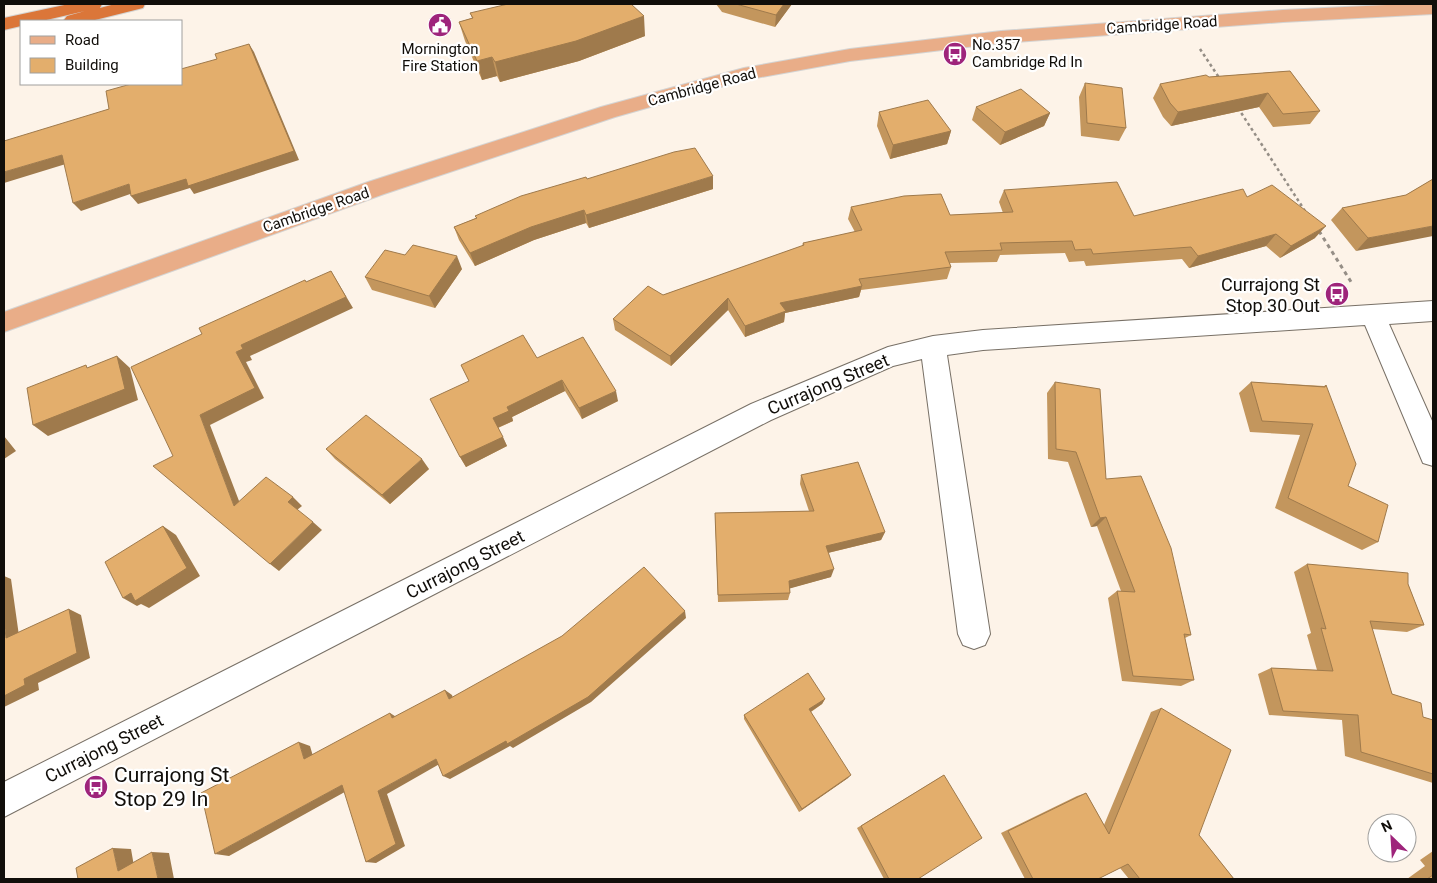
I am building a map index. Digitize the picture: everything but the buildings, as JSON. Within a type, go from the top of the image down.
[{"type":"highway","points":[[22,20],[93,4]]},
{"type":"highway","points":[[74,20],[136,4]]},
{"type":"highway","points":[[4,24],[20,20]]},
{"type":"highway","points":[[4,39],[20,34]]},
{"type":"main road","name":"Cambridge Road","points":[[4,322],[376,188],[608,112],[744,74],[850,55],[1001,38],[1284,16],[1433,8]]},
{"type":"street","name":"Currajong Street","points":[[4,800],[761,412],[888,357],[934,346],[983,340],[1433,311]]},
{"type":"street","points":[[1373,315],[1433,454]]},
{"type":"street","points":[[934,346],[974,634]]},
{"type":"path","points":[[1184,24],[1222,82]]},
{"type":"path","points":[[1238,107],[1308,215]]},
{"type":"path","points":[[1314,223],[1373,315]]},
{"type":"place","name":"Mornington Fire Station","points":[[440,25]]},
{"type":"place","name":"No.357 Cambridge Rd In","points":[[955,54]]},
{"type":"place","name":"Currajong St Stop 30 Out","points":[[1337,294]]},
{"type":"place","name":"Currajong St Stop 29 In","points":[[96,787]]}]
